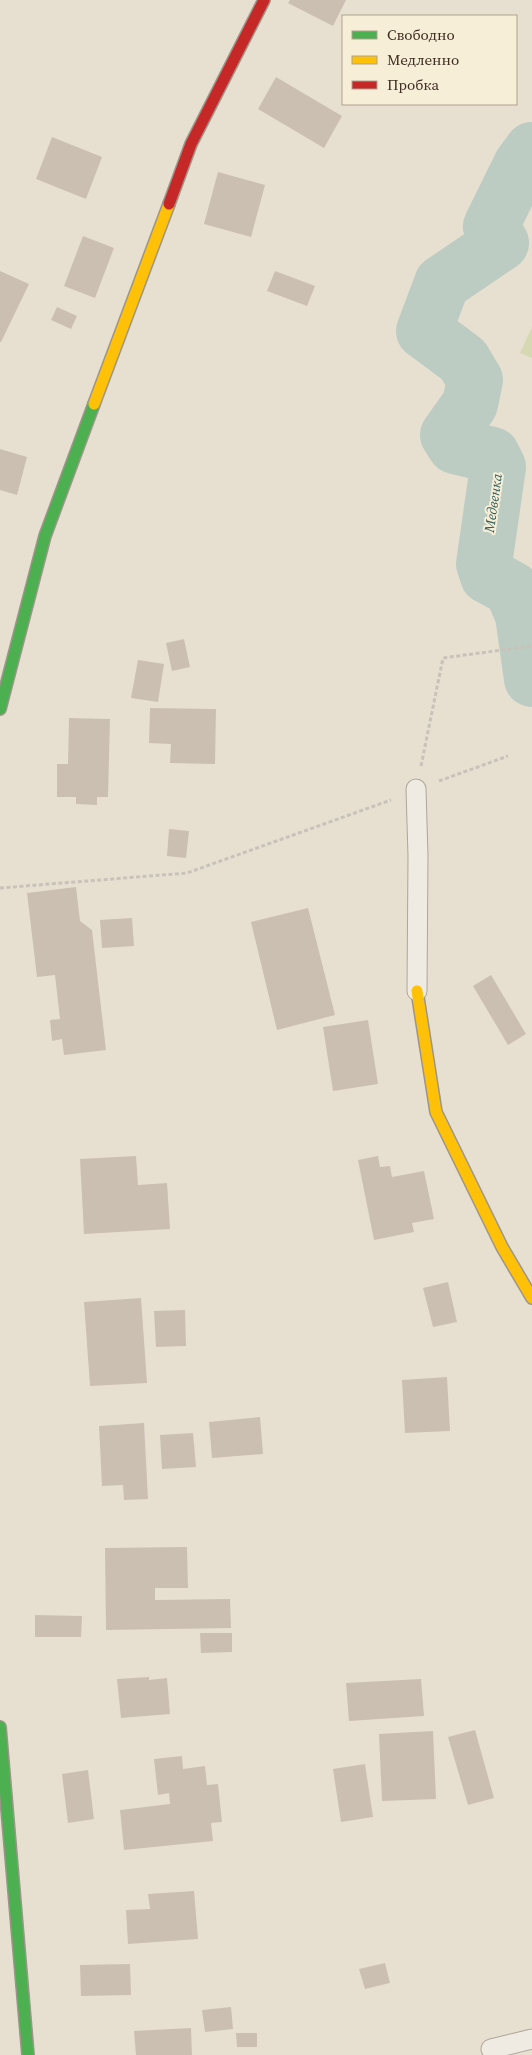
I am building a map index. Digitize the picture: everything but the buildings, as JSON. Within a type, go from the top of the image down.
[{"type":"street","points":[[0,709],[45,536],[191,144],[264,0]]},
{"type":"street","points":[[417,990],[436,1112],[502,1247],[532,1298]]},
{"type":"street","points":[[0,1728],[28,2055]]},
{"type":"lane","points":[[416,788],[418,856],[417,990]]},
{"type":"lane","points":[[491,2049],[532,2038]]},
{"type":"path","points":[[416,788],[443,658],[532,646]]},
{"type":"path","points":[[0,888],[187,873],[395,799],[416,788],[508,756]]},
{"type":"green space","points":[[532,327],[532,358],[520,353]]},
{"type":"waterway","name":"Медвенка","points":[[532,150],[521,165],[491,226],[501,243],[442,283],[424,331],[463,360],[475,380],[470,404],[448,435],[455,446],[492,455],[498,467],[484,564],[488,576],[512,589],[523,615],[532,679]]},
{"type":"traffic: fast","points":[[0,709],[45,536],[94,404]]},
{"type":"traffic: fast","points":[[0,1727],[28,2055]]},
{"type":"traffic: slow","points":[[94,404],[169,204]]},
{"type":"traffic: slow","points":[[417,991],[436,1112],[502,1247],[532,1298]]},
{"type":"traffic: jam","points":[[169,204],[191,144],[264,0]]}]
